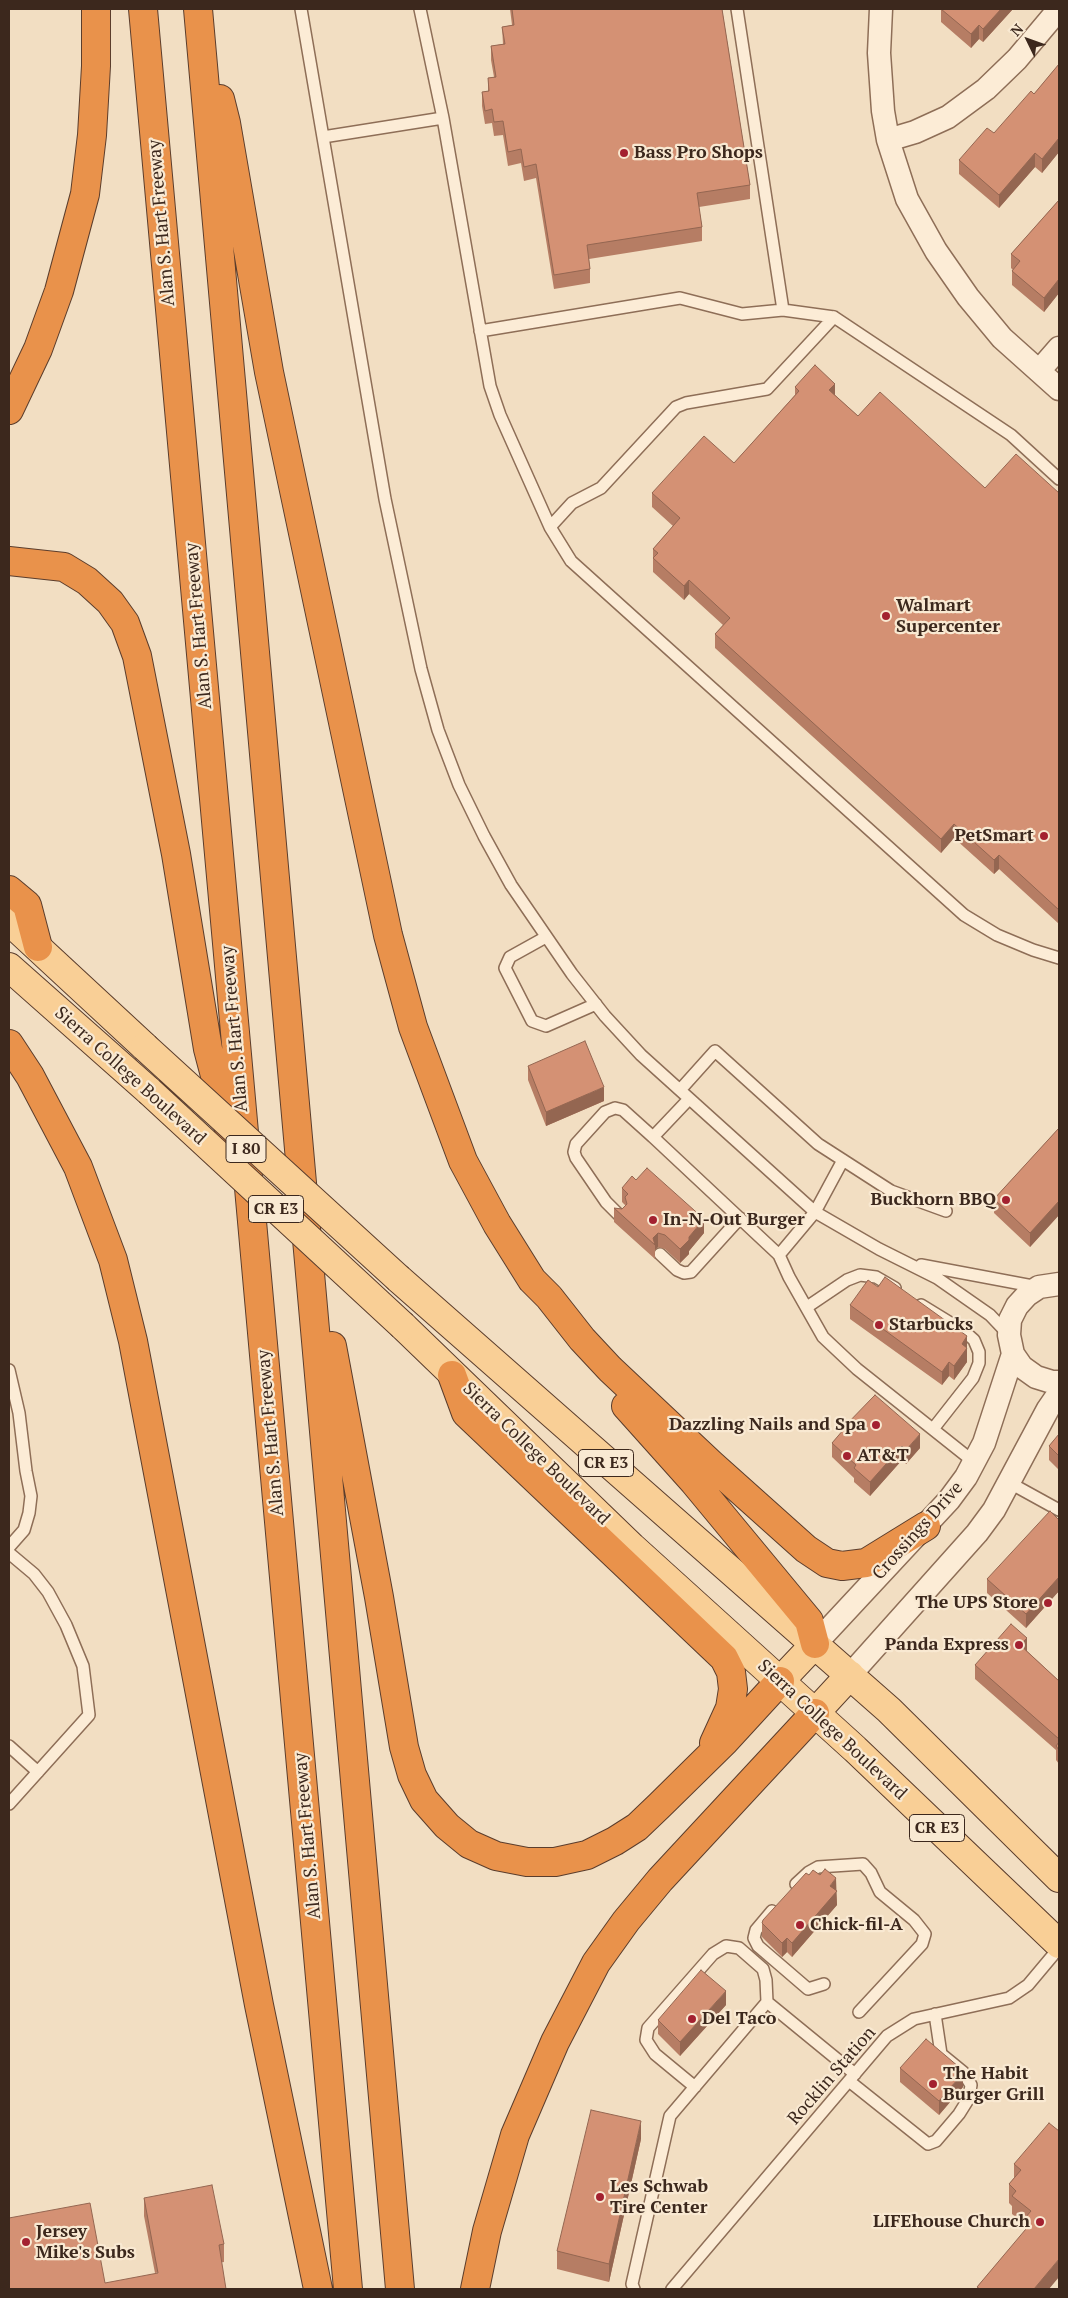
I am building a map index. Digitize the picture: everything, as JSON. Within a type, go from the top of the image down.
[{"type":"highway","points":[[9,410],[38,349],[56,299],[85,194],[94,115],[96,9]]},
{"type":"highway","name":"Alan S. Hart Freeway","points":[[143,9],[348,2289]]},
{"type":"highway","points":[[199,16],[400,2289]]},
{"type":"highway","points":[[199,16],[226,123],[269,372],[388,935],[413,1027],[462,1161],[497,1224],[532,1280],[610,1369],[725,1477],[806,1549],[827,1563],[842,1566],[866,1563],[926,1526]]},
{"type":"highway","points":[[9,561],[64,567],[87,581],[110,602],[125,624],[134,648],[176,854],[208,1049],[251,1214]]},
{"type":"highway","points":[[9,890],[26,906],[38,947]]},
{"type":"highway","points":[[9,1044],[30,1076],[78,1168],[115,1269],[133,1341],[259,2005],[318,2289]]},
{"type":"highway","points":[[303,1192],[379,1597],[404,1747],[412,1774],[424,1800],[447,1826],[470,1844],[496,1856],[527,1862],[555,1862],[587,1855],[615,1841],[638,1826],[706,1760],[780,1682]]},
{"type":"highway","points":[[532,1280],[540,1302],[573,1345],[694,1482],[809,1621],[815,1644]]},
{"type":"highway","points":[[452,1375],[466,1413],[724,1658],[733,1680],[732,1700],[706,1760]]},
{"type":"highway","points":[[476,2289],[487,2231],[515,2135],[555,2042],[596,1962],[626,1921],[660,1880],[815,1713]]},
{"type":"main road","name":"Sierra College Boulevard","points":[[9,921],[399,1279],[588,1448],[889,1710],[1059,1878]]},
{"type":"main road","name":"Sierra College Boulevard","points":[[9,968],[149,1092],[403,1326],[632,1547],[815,1713],[1059,1946]]},
{"type":"main road","name":"Crossings Drive","points":[[780,1682],[815,1644]]},
{"type":"main road","points":[[815,1713],[850,1675]]},
{"type":"street","points":[[882,9],[879,53],[883,111],[888,140],[907,199],[936,251],[968,298],[993,328],[1059,389]]},
{"type":"street","points":[[888,140],[915,132],[948,117],[986,89],[1017,59],[1059,9]]},
{"type":"street","points":[[1039,371],[1059,348]]},
{"type":"street","name":"Crossings Drive","points":[[815,1644],[926,1526],[966,1477],[984,1443],[1011,1344],[1010,1320],[1016,1306],[1027,1295],[1054,1284]]},
{"type":"street","points":[[1011,1344],[1022,1368],[1036,1377],[1059,1382]]},
{"type":"street","points":[[850,1675],[977,1533],[994,1510],[1010,1483],[1048,1409],[1059,1393]]},
{"type":"lane","points":[[301,9],[385,499],[421,670],[438,730],[459,785],[484,836],[511,885],[546,937],[596,1004],[641,1055],[815,1212],[879,1249],[937,1278],[990,1315],[1011,1344]]},
{"type":"lane","points":[[420,9],[443,118],[490,386],[500,415],[550,527],[571,561],[964,915],[997,935],[1059,958]]},
{"type":"lane","points":[[737,9],[783,310]]},
{"type":"lane","points":[[323,137],[443,118]]},
{"type":"lane","points":[[480,331],[680,298],[742,314],[783,310],[834,317],[1011,435],[1059,479]]},
{"type":"lane","points":[[550,527],[572,502],[601,488],[676,407],[686,403],[767,389],[834,317]]},
{"type":"lane","points":[[546,937],[510,957],[505,968],[532,1021],[546,1026],[596,1004]]},
{"type":"lane","points":[[680,1090],[715,1052],[818,1144],[891,1191],[946,1211]]},
{"type":"lane","points":[[653,1138],[689,1098]]},
{"type":"lane","points":[[620,1216],[606,1202],[576,1158],[574,1152],[576,1144],[605,1112],[615,1108],[623,1110],[780,1255],[789,1277],[823,1337],[857,1369],[974,1462]]},
{"type":"lane","points":[[780,1255],[815,1212],[843,1160]]},
{"type":"lane","points":[[660,1254],[677,1270],[684,1274],[691,1272],[740,1218]]},
{"type":"lane","points":[[912,1264],[1054,1284]]},
{"type":"lane","points":[[807,1307],[847,1280],[860,1275],[876,1277],[949,1322],[974,1340],[979,1352],[979,1363],[973,1378],[933,1428]]},
{"type":"lane","points":[[9,1370],[19,1413],[26,1471],[32,1496],[30,1513],[24,1530],[9,1547]]},
{"type":"lane","points":[[1010,1483],[1059,1510]]},
{"type":"lane","points":[[9,1552],[34,1574],[48,1592],[66,1625],[84,1666],[89,1715],[9,1804]]},
{"type":"lane","points":[[9,1746],[38,1772]]},
{"type":"lane","points":[[824,1984],[808,1989],[758,1946],[754,1938],[756,1930],[809,1872],[818,1867],[863,1864],[872,1873],[880,1892],[914,1920],[925,1934],[922,1944],[859,2012]]},
{"type":"lane","points":[[634,2289],[632,2284],[670,2116],[695,2087],[767,2002],[766,1980],[763,1969],[739,1948],[726,1946],[712,1954],[648,2028],[646,2040],[655,2054],[695,2087]]},
{"type":"lane","name":"Rocklin Station","points":[[675,2288],[887,2036],[914,2019],[1008,1998],[1028,1985],[1059,1946]]},
{"type":"lane","points":[[767,2002],[928,2144],[936,2141],[959,2114],[969,2098],[971,2086],[963,2072],[941,2054],[935,2014]]},
{"type":"building","name":"Bass Pro Shops","points":[[512,9],[722,9],[750,185],[697,193],[702,227],[587,245],[590,269],[554,275],[536,164],[524,167],[521,149],[508,152],[503,121],[494,122],[492,109],[485,111],[482,92],[489,91],[488,78],[496,77],[491,46],[505,44],[502,27],[514,25]]},
{"type":"building","points":[[941,9],[1001,9],[983,29],[979,25],[971,34]]},
{"type":"building","points":[[1059,64],[1059,138],[1042,159],[1035,153],[999,195],[959,160],[987,128],[994,133],[1031,91],[1034,94]]},
{"type":"building","points":[[1059,200],[1059,279],[1044,298],[1012,271],[1020,261],[1011,254]]},
{"type":"building","name":"Walmart Supercenter","points":[[815,365],[835,384],[829,390],[858,416],[880,392],[985,488],[1016,454],[1059,493],[1059,910],[999,855],[994,860],[954,824],[941,839],[715,634],[730,618],[689,580],[684,586],[653,558],[658,553],[653,549],[680,518],[652,493],[704,436],[734,463],[799,391],[795,387]]},
{"type":"building","points":[[585,1041],[604,1087],[546,1112],[528,1066]]},
{"type":"building","points":[[1059,1128],[1059,1201],[1030,1233],[994,1199]]},
{"type":"building","name":"In-N-Out Burger","points":[[647,1168],[704,1219],[680,1249],[665,1235],[658,1233],[653,1238],[655,1245],[614,1208],[622,1209],[627,1204],[625,1197],[628,1194],[622,1188],[632,1176],[636,1180]]},
{"type":"building","points":[[885,1277],[967,1336],[962,1344],[967,1348],[954,1366],[949,1362],[942,1372],[850,1305],[868,1280],[878,1287]]},
{"type":"building","points":[[875,1395],[920,1434],[906,1450],[902,1446],[870,1482],[854,1468],[856,1465],[832,1443],[843,1428]]},
{"type":"building","points":[[1059,1434],[1059,1456],[1049,1446]]},
{"type":"building","points":[[1050,1511],[1059,1520],[1059,1577],[1026,1614],[987,1579]]},
{"type":"building","points":[[1011,1624],[1027,1638],[1020,1645],[1059,1681],[1059,1739],[975,1665]]},
{"type":"building","points":[[825,1869],[836,1878],[830,1886],[837,1891],[792,1943],[787,1938],[782,1943],[762,1923],[763,1920],[806,1873],[809,1875],[813,1870],[820,1875]]},
{"type":"building","name":"Del Taco","points":[[701,1970],[726,1991],[680,2042],[658,2020]]},
{"type":"building","points":[[926,2039],[959,2067],[963,2073],[939,2101],[900,2068]]},
{"type":"building","points":[[591,2110],[641,2121],[609,2264],[557,2251]]},
{"type":"building","name":"LIFEhouse Church","points":[[1049,2123],[1059,2131],[1059,2259],[1034,2289],[980,2289],[977,2287],[1031,2223],[1025,2218],[1031,2211],[1012,2196],[1016,2191],[1009,2184],[1021,2170],[1014,2164]]},
{"type":"building","points":[[212,2185],[224,2244],[219,2245],[226,2289],[9,2289],[9,2218],[90,2203],[105,2283],[158,2273],[144,2198]]},
{"type":"place","name":"Bass Pro Shops","points":[[624,153]]},
{"type":"place","name":"Walmart Supercenter","points":[[886,616]]},
{"type":"place","name":"PetSmart","points":[[1044,836]]},
{"type":"place","name":"Buckhorn BBQ","points":[[1006,1200]]},
{"type":"place","name":"In-N-Out Burger","points":[[653,1220]]},
{"type":"place","name":"Starbucks","points":[[879,1325]]},
{"type":"place","name":"Dazzling Nails and Spa","points":[[876,1425]]},
{"type":"place","name":"AT&T","points":[[847,1456]]},
{"type":"place","name":"The UPS Store","points":[[1048,1603]]},
{"type":"place","name":"Panda Express","points":[[1019,1645]]},
{"type":"place","name":"Chick-fil-A","points":[[800,1925]]},
{"type":"place","name":"Del Taco","points":[[692,2019]]},
{"type":"place","name":"The Habit Burger Grill","points":[[933,2084]]},
{"type":"place","name":"Les Schwab Tire Center","points":[[600,2197]]},
{"type":"place","name":"LIFEhouse Church","points":[[1040,2222]]},
{"type":"place","name":"Jersey Mike's Subs","points":[[26,2242]]}]
